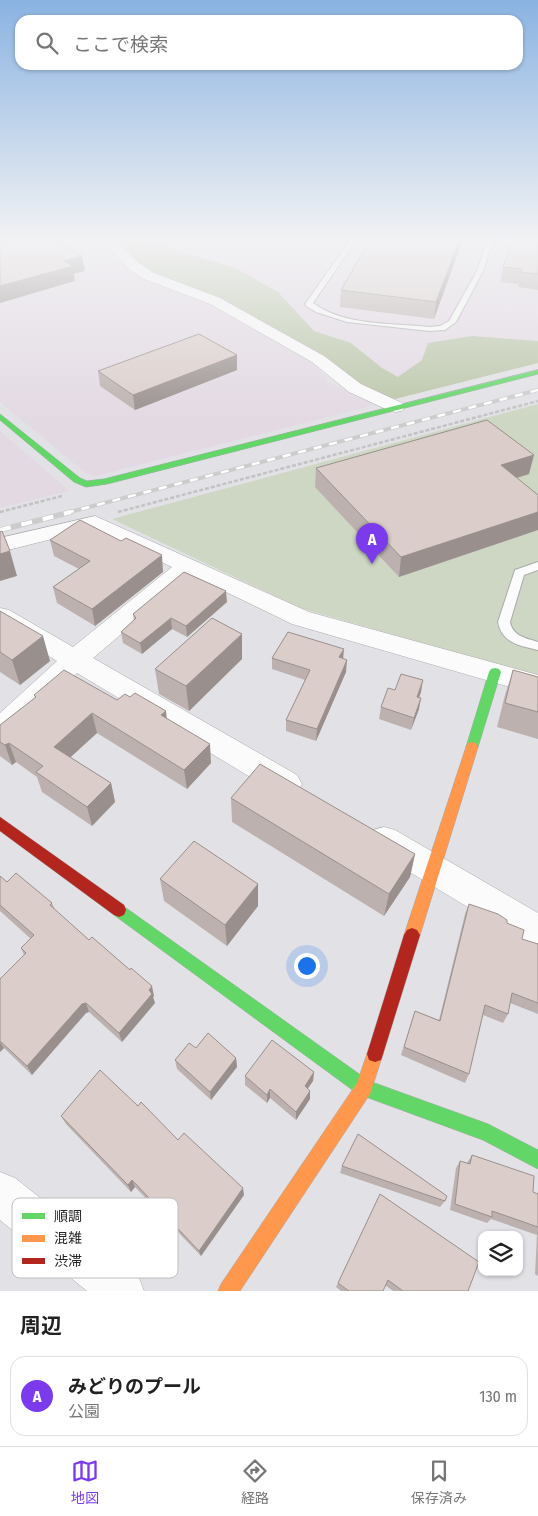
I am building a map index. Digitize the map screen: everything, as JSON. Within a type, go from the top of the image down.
[{"type":"street","points":[[210,299],[318,359],[355,388],[396,407]]},
{"type":"street","points":[[0,416],[77,480],[86,484],[104,482],[538,372]]},
{"type":"street","points":[[0,545],[77,524],[95,522],[301,618],[538,684]]},
{"type":"street","points":[[0,730],[74,660],[189,565]]},
{"type":"street","points":[[0,616],[313,799]]},
{"type":"street","points":[[228,1291],[364,1088],[495,672]]},
{"type":"street","points":[[0,823],[364,1088],[488,1133],[538,1160]]},
{"type":"street","points":[[364,828],[538,931]]},
{"type":"street","points":[[0,1193],[12,1203]]},
{"type":"street","points":[[106,1278],[122,1291]]},
{"type":"lane","points":[[312,299],[309,304],[314,310],[327,316],[352,321],[429,329],[442,328],[452,322],[464,299]]},
{"type":"lane","points":[[538,566],[519,573],[504,622],[504,629],[511,637],[538,646]]},
{"type":"path","points":[[95,522],[105,516],[538,401]]},
{"type":"path","points":[[0,512],[75,493],[86,484]]},
{"type":"shaded area","points":[[0,299],[200,299],[216,306],[312,363],[327,377],[327,381],[372,402],[371,406],[95,476],[87,474],[0,402]]},
{"type":"shaded area","points":[[220,299],[538,299],[538,363],[395,399]]},
{"type":"shaded area","points":[[0,431],[70,491],[0,508]]},
{"type":"green space","points":[[220,299],[285,299],[314,331],[351,343],[382,368],[398,377],[422,360],[428,343],[472,336],[538,341],[538,363],[395,399],[377,394]]},
{"type":"green space","points":[[538,404],[538,676],[300,608],[112,519]]},
{"type":"building","points":[[414,299],[437,299],[436,302]]},
{"type":"building","points":[[199,334],[237,355],[133,395],[98,371]]},
{"type":"building","points":[[487,420],[534,455],[501,465],[538,495],[538,512],[401,557],[316,468]]},
{"type":"building","points":[[80,520],[121,541],[126,538],[162,555],[92,609],[53,587],[90,561],[50,540]]},
{"type":"building","points":[[2,531],[10,551],[0,554],[0,532]]},
{"type":"building","points":[[184,572],[226,591],[186,626],[171,618],[140,643],[121,632],[136,618],[133,614]]},
{"type":"building","points":[[0,611],[43,636],[12,660],[0,652]]},
{"type":"building","points":[[212,618],[242,634],[186,686],[155,669]]},
{"type":"building","points":[[288,632],[344,649],[339,657],[347,660],[317,729],[286,720],[310,670],[272,658]]},
{"type":"building","points":[[64,670],[117,700],[125,694],[130,697],[135,693],[166,711],[161,715],[210,744],[184,770],[92,713],[54,747],[111,783],[87,807],[36,772],[43,766],[9,743],[5,745],[0,742],[0,725],[36,697],[34,695]]},
{"type":"building","points":[[513,670],[538,677],[538,712],[505,703]]},
{"type":"building","points":[[401,674],[423,680],[417,697],[421,698],[414,718],[381,707],[388,688],[395,690]]},
{"type":"building","points":[[260,764],[415,854],[389,894],[231,798]]},
{"type":"building","points":[[194,841],[258,884],[225,925],[160,879]]},
{"type":"building","points":[[16,873],[52,903],[50,905],[89,940],[92,937],[130,970],[131,968],[152,986],[149,990],[152,994],[119,1033],[86,1003],[82,1004],[27,1066],[0,1041],[0,979],[26,953],[21,948],[34,935],[0,905],[0,876],[7,882]]},
{"type":"building","points":[[469,904],[498,914],[507,920],[507,923],[524,930],[522,939],[538,944],[538,1003],[512,993],[508,1014],[485,1005],[469,1074],[404,1047],[415,1011],[440,1021]]},
{"type":"building","points":[[208,1033],[236,1058],[210,1092],[175,1060],[189,1043],[196,1048]]},
{"type":"building","points":[[272,1040],[314,1072],[305,1086],[310,1091],[296,1112],[270,1089],[267,1095],[245,1076]]},
{"type":"building","points":[[100,1070],[138,1106],[141,1102],[178,1140],[184,1133],[243,1188],[199,1251],[178,1229],[178,1198],[149,1198],[132,1180],[128,1185],[61,1116]]},
{"type":"building","points":[[358,1134],[447,1196],[445,1201],[342,1166]]},
{"type":"building","points":[[472,1155],[534,1176],[533,1192],[538,1194],[538,1227],[492,1211],[492,1217],[455,1204],[460,1161],[470,1164]]},
{"type":"building","points":[[380,1194],[478,1261],[468,1291],[403,1291],[388,1280],[383,1291],[349,1291],[338,1283]]},
{"type":"railway","points":[[66,513],[538,390]]},
{"type":"railway","points":[[0,530],[71,512]]},
{"type":"traffic: fast","points":[[0,416],[77,480],[86,484],[104,482],[538,372]]},
{"type":"traffic: fast","points":[[472,747],[495,672]]},
{"type":"traffic: fast","points":[[119,910],[364,1088],[488,1133],[538,1160]]},
{"type":"traffic: slow","points":[[412,935],[472,747]]},
{"type":"traffic: slow","points":[[228,1291],[364,1088],[375,1054]]},
{"type":"traffic: jam","points":[[0,823],[119,910]]},
{"type":"traffic: jam","points":[[375,1054],[412,935]]},
{"type":"place","name":"みどりのプール","points":[[372,564]]}]
